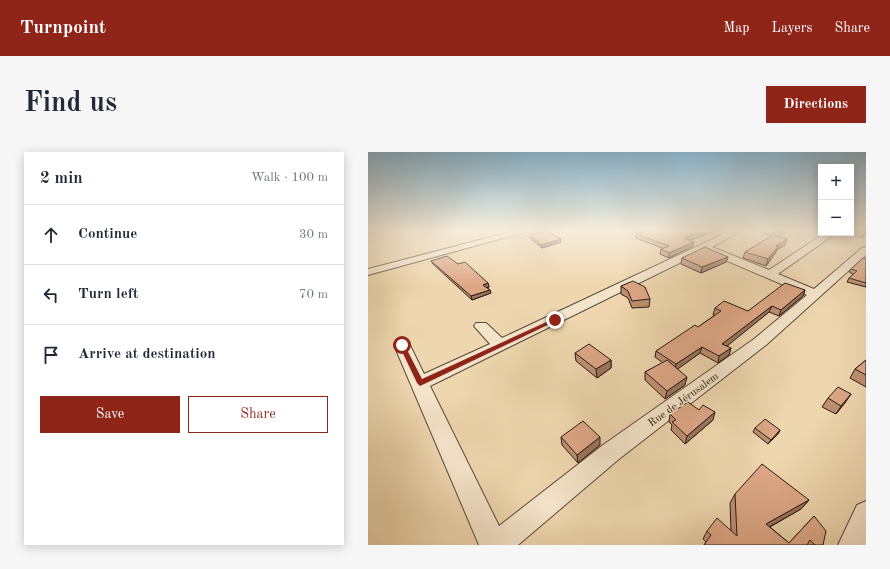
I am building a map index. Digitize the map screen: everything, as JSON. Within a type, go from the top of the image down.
[{"type":"street","points":[[368,272],[458,248]]},
{"type":"street","points":[[420,383],[501,346],[700,248]]},
{"type":"street","points":[[706,248],[816,294]]},
{"type":"street","points":[[769,275],[808,248]]},
{"type":"street","name":"Rue de Jérusalem","points":[[497,545],[611,452],[760,342],[866,250]]},
{"type":"street","points":[[481,326],[501,346]]},
{"type":"street","points":[[402,345],[493,545]]},
{"type":"street","points":[[852,545],[866,514]]},
{"type":"building","points":[[663,248],[680,248],[669,253],[661,249]]},
{"type":"building","points":[[702,248],[708,248],[728,257],[702,267],[682,258]]},
{"type":"building","points":[[751,248],[777,248],[768,259],[745,252]]},
{"type":"building","points":[[447,256],[458,264],[465,262],[488,283],[483,285],[490,290],[471,296],[431,261]]},
{"type":"building","points":[[863,258],[866,259],[866,283],[849,278],[857,271],[851,269]]},
{"type":"building","points":[[633,281],[645,287],[650,299],[632,301],[628,291],[621,286]]},
{"type":"building","points":[[785,283],[805,290],[781,310],[772,306],[722,344],[731,348],[719,356],[702,347],[676,364],[656,351],[695,325],[698,327],[721,311],[715,308],[724,301],[748,311]]},
{"type":"building","points":[[589,344],[611,360],[596,369],[575,353]]},
{"type":"building","points":[[667,360],[687,377],[667,391],[645,372]]},
{"type":"building","points":[[866,360],[866,375],[855,369]]},
{"type":"building","points":[[838,387],[851,394],[841,406],[828,398]]},
{"type":"building","points":[[688,402],[699,410],[703,405],[715,412],[687,436],[672,422],[676,420],[670,414]]},
{"type":"building","points":[[765,419],[780,430],[771,440],[755,428]]},
{"type":"building","points":[[583,421],[600,437],[577,455],[561,437]]},
{"type":"building","points":[[762,464],[809,500],[766,524],[789,543],[814,516],[826,531],[823,545],[815,545],[810,540],[807,545],[704,545],[711,535],[707,531],[717,518],[737,536],[735,494]]},
{"type":"route","points":[[402,345],[420,383],[555,320]]}]
